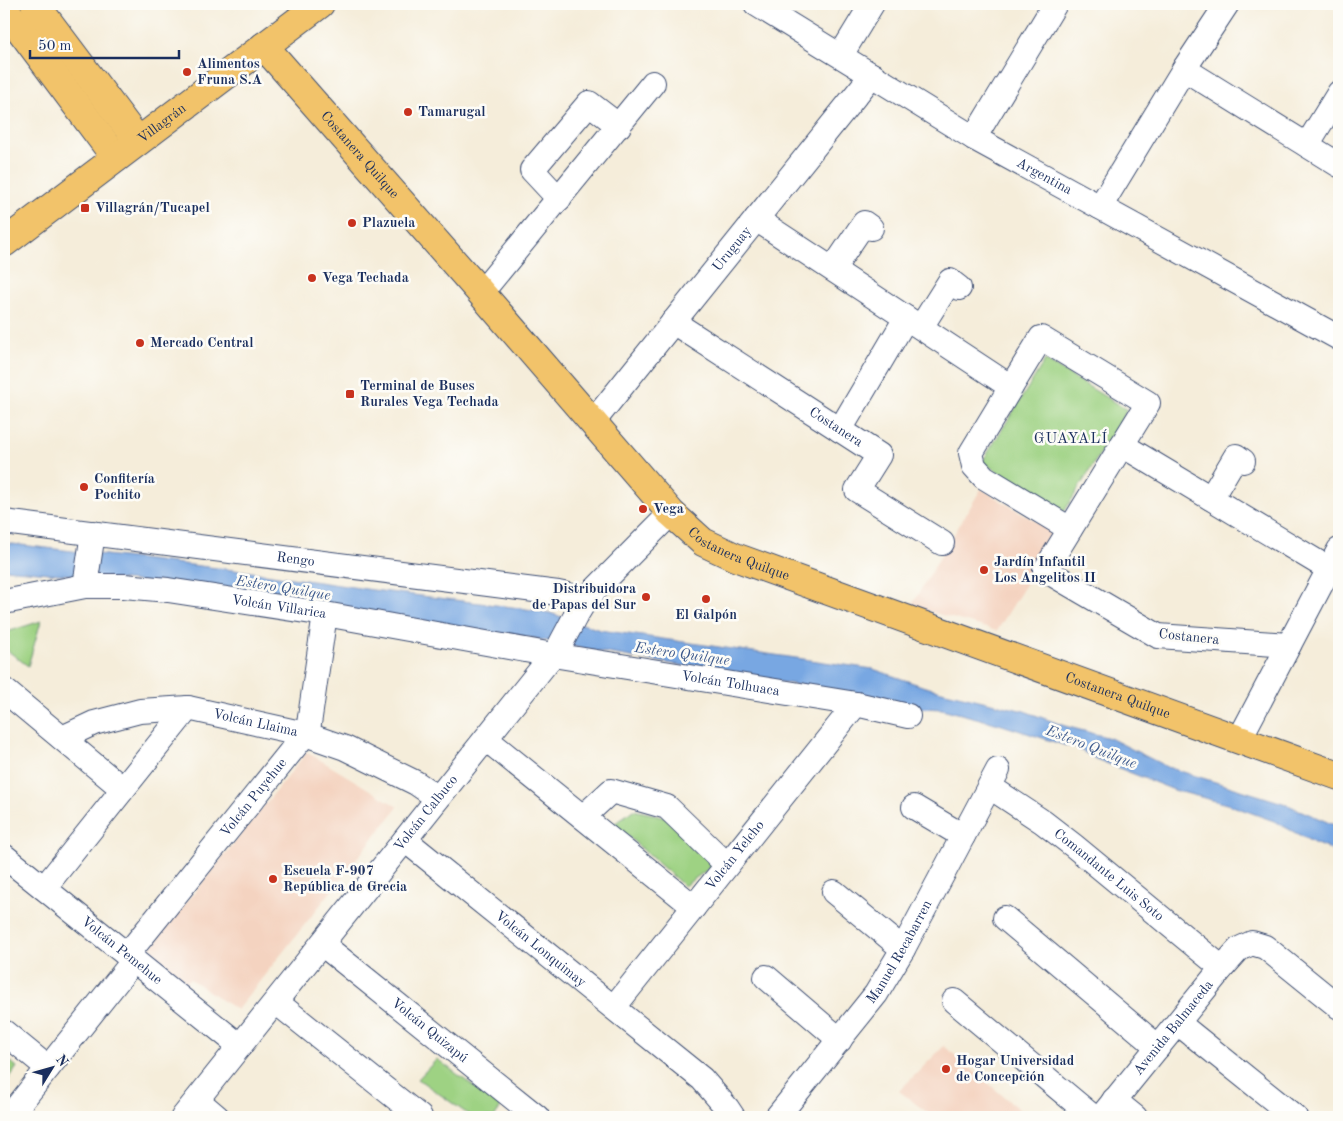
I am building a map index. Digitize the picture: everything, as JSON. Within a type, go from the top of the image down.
[{"type":"main road","points":[[35,4],[138,141]]},
{"type":"main road","name":"Villagrán","points":[[4,243],[320,4]]},
{"type":"main road","points":[[4,8],[116,158]]},
{"type":"main road","name":"Costanera Quilque","points":[[264,46],[671,512],[688,530],[703,542],[735,557],[1339,776]]},
{"type":"street","name":"Argentina","points":[[756,4],[974,138],[1339,338]]},
{"type":"street","points":[[841,55],[872,4]]},
{"type":"street","points":[[974,138],[1055,4]]},
{"type":"street","points":[[1100,207],[1227,4]]},
{"type":"street","points":[[1184,70],[1339,165]]},
{"type":"street","name":"Uruguay","points":[[593,422],[872,75]]},
{"type":"street","points":[[481,293],[653,83]]},
{"type":"street","points":[[1307,145],[1339,93]]},
{"type":"street","points":[[559,199],[532,170],[589,103],[619,126]]},
{"type":"street","points":[[756,218],[1011,387]]},
{"type":"street","points":[[833,269],[864,223],[871,228]]},
{"type":"street","points":[[840,430],[914,323],[950,281],[959,288]]},
{"type":"street","name":"Costanera","points":[[673,322],[879,455],[857,490],[942,543]]},
{"type":"street","points":[[1041,338],[1148,403],[1070,529],[984,477],[974,466],[971,453],[1011,387],[1041,338]]},
{"type":"street","points":[[1122,445],[1333,569],[1289,645],[1239,740]]},
{"type":"street","points":[[1211,498],[1236,456],[1243,461]]},
{"type":"street","name":"Volcán Calbuco","points":[[190,1109],[556,651],[580,608],[671,512]]},
{"type":"street","name":"Rengo","points":[[4,522],[92,541],[558,593],[580,608]]},
{"type":"street","name":"Costanera","points":[[1070,529],[1045,570],[1158,636],[1289,645]]},
{"type":"street","points":[[85,582],[92,541]]},
{"type":"street","name":"Volcán Villarica","points":[[4,602],[85,582],[168,590],[556,651]]},
{"type":"street","name":"Volcán Puyehue","points":[[9,1117],[305,734],[309,724],[325,614]]},
{"type":"street","name":"Volcán Tolhuaca","points":[[556,651],[593,660],[856,704],[908,716]]},
{"type":"street","points":[[4,690],[124,789]]},
{"type":"street","name":"Volcán Yelcho","points":[[614,1007],[856,704]]},
{"type":"street","points":[[44,888],[188,708]]},
{"type":"street","name":"Volcán Llaima","points":[[62,738],[94,723],[140,711],[188,708],[305,734],[346,748],[416,783],[438,798]]},
{"type":"street","points":[[486,739],[694,907]]},
{"type":"street","name":"Manuel Recabarren","points":[[777,1117],[876,994],[903,949],[994,778]]},
{"type":"street","name":"Comandante Luis Soto","points":[[994,778],[1043,822],[1222,968]]},
{"type":"street","points":[[583,817],[611,791],[667,807],[727,866]]},
{"type":"street","points":[[914,807],[963,836]]},
{"type":"street","name":"Volcán Lonquimay","points":[[405,840],[676,1057],[702,1079],[733,1117]]},
{"type":"street","name":"Volcán Pemehue","points":[[4,856],[240,1046]]},
{"type":"street","points":[[834,892],[903,949]]},
{"type":"street","points":[[1005,918],[1158,1047]]},
{"type":"street","name":"Avenida Balmaceda","points":[[1108,1109],[1222,968],[1239,950],[1252,943],[1265,947],[1339,1007]]},
{"type":"street","name":"Volcán Quizapú","points":[[322,944],[529,1115]]},
{"type":"street","points":[[766,977],[840,1040]]},
{"type":"street","points":[[954,1001],[1093,1117]]},
{"type":"street","points":[[276,1002],[420,1117]]},
{"type":"street","points":[[1178,1023],[1295,1117]]},
{"type":"street","points":[[4,1032],[48,1068]]},
{"type":"street","points":[[190,1109],[218,1117]]},
{"type":"street","points":[[1108,1109],[1135,1117]]},
{"type":"shaded area","name":"Jardín Infantil Los Angelitos II","points":[[981,489],[1057,534],[997,631],[911,606]]},
{"type":"shaded area","name":"Escuela F-907 República de Grecia","points":[[307,752],[398,807],[237,1010],[190,979],[185,983],[148,951]]},
{"type":"shaded area","name":"Hogar Universidad de Concepción","points":[[944,1046],[1028,1117],[933,1117],[899,1091]]},
{"type":"green space","points":[[1045,360],[1127,410],[1064,512],[982,462]]},
{"type":"green space","points":[[41,621],[28,666],[4,648],[4,633]]},
{"type":"green space","points":[[633,810],[667,817],[713,866],[684,886],[614,824]]},
{"type":"green space","points":[[4,1057],[17,1067],[4,1086]]},
{"type":"green space","points":[[437,1059],[501,1107],[494,1117],[472,1117],[418,1079]]},
{"type":"water","name":"Estero Quilque","points":[[4,543],[251,572],[373,590],[520,608],[550,613],[600,630],[873,669],[925,687],[1024,711],[1065,726],[1110,738],[1167,767],[1283,803],[1339,827],[1339,853],[1314,843],[1274,821],[1227,804],[1174,790],[1096,759],[1075,747],[942,709],[921,708],[888,700],[595,651],[533,638],[137,581],[4,569]]},
{"type":"place","name":"Alimentos Fruna S.A","points":[[187,72]]},
{"type":"place","name":"Tamarugal","points":[[408,112]]},
{"type":"place","name":"Villagrán/Tucapel","points":[[85,208]]},
{"type":"place","name":"Plazuela","points":[[352,223]]},
{"type":"place","name":"Vega Techada","points":[[312,278]]},
{"type":"place","name":"Mercado Central","points":[[140,343]]},
{"type":"place","name":"Terminal de Buses Rurales Vega Techada","points":[[350,394]]},
{"type":"place","name":"Confitería Pochito","points":[[84,487]]},
{"type":"place","name":"Vega","points":[[643,509]]},
{"type":"place","name":"Jardín Infantil Los Angelitos II","points":[[984,570]]},
{"type":"place","name":"Distribuidora de Papas del Sur","points":[[646,597]]},
{"type":"place","name":"El Galpón","points":[[706,599]]},
{"type":"place","name":"Escuela F-907 República de Grecia","points":[[273,879]]},
{"type":"place","name":"Hogar Universidad de Concepción","points":[[946,1069]]},
{"type":"district","name":"GUAYALÍ","points":[[1071,439]]}]
